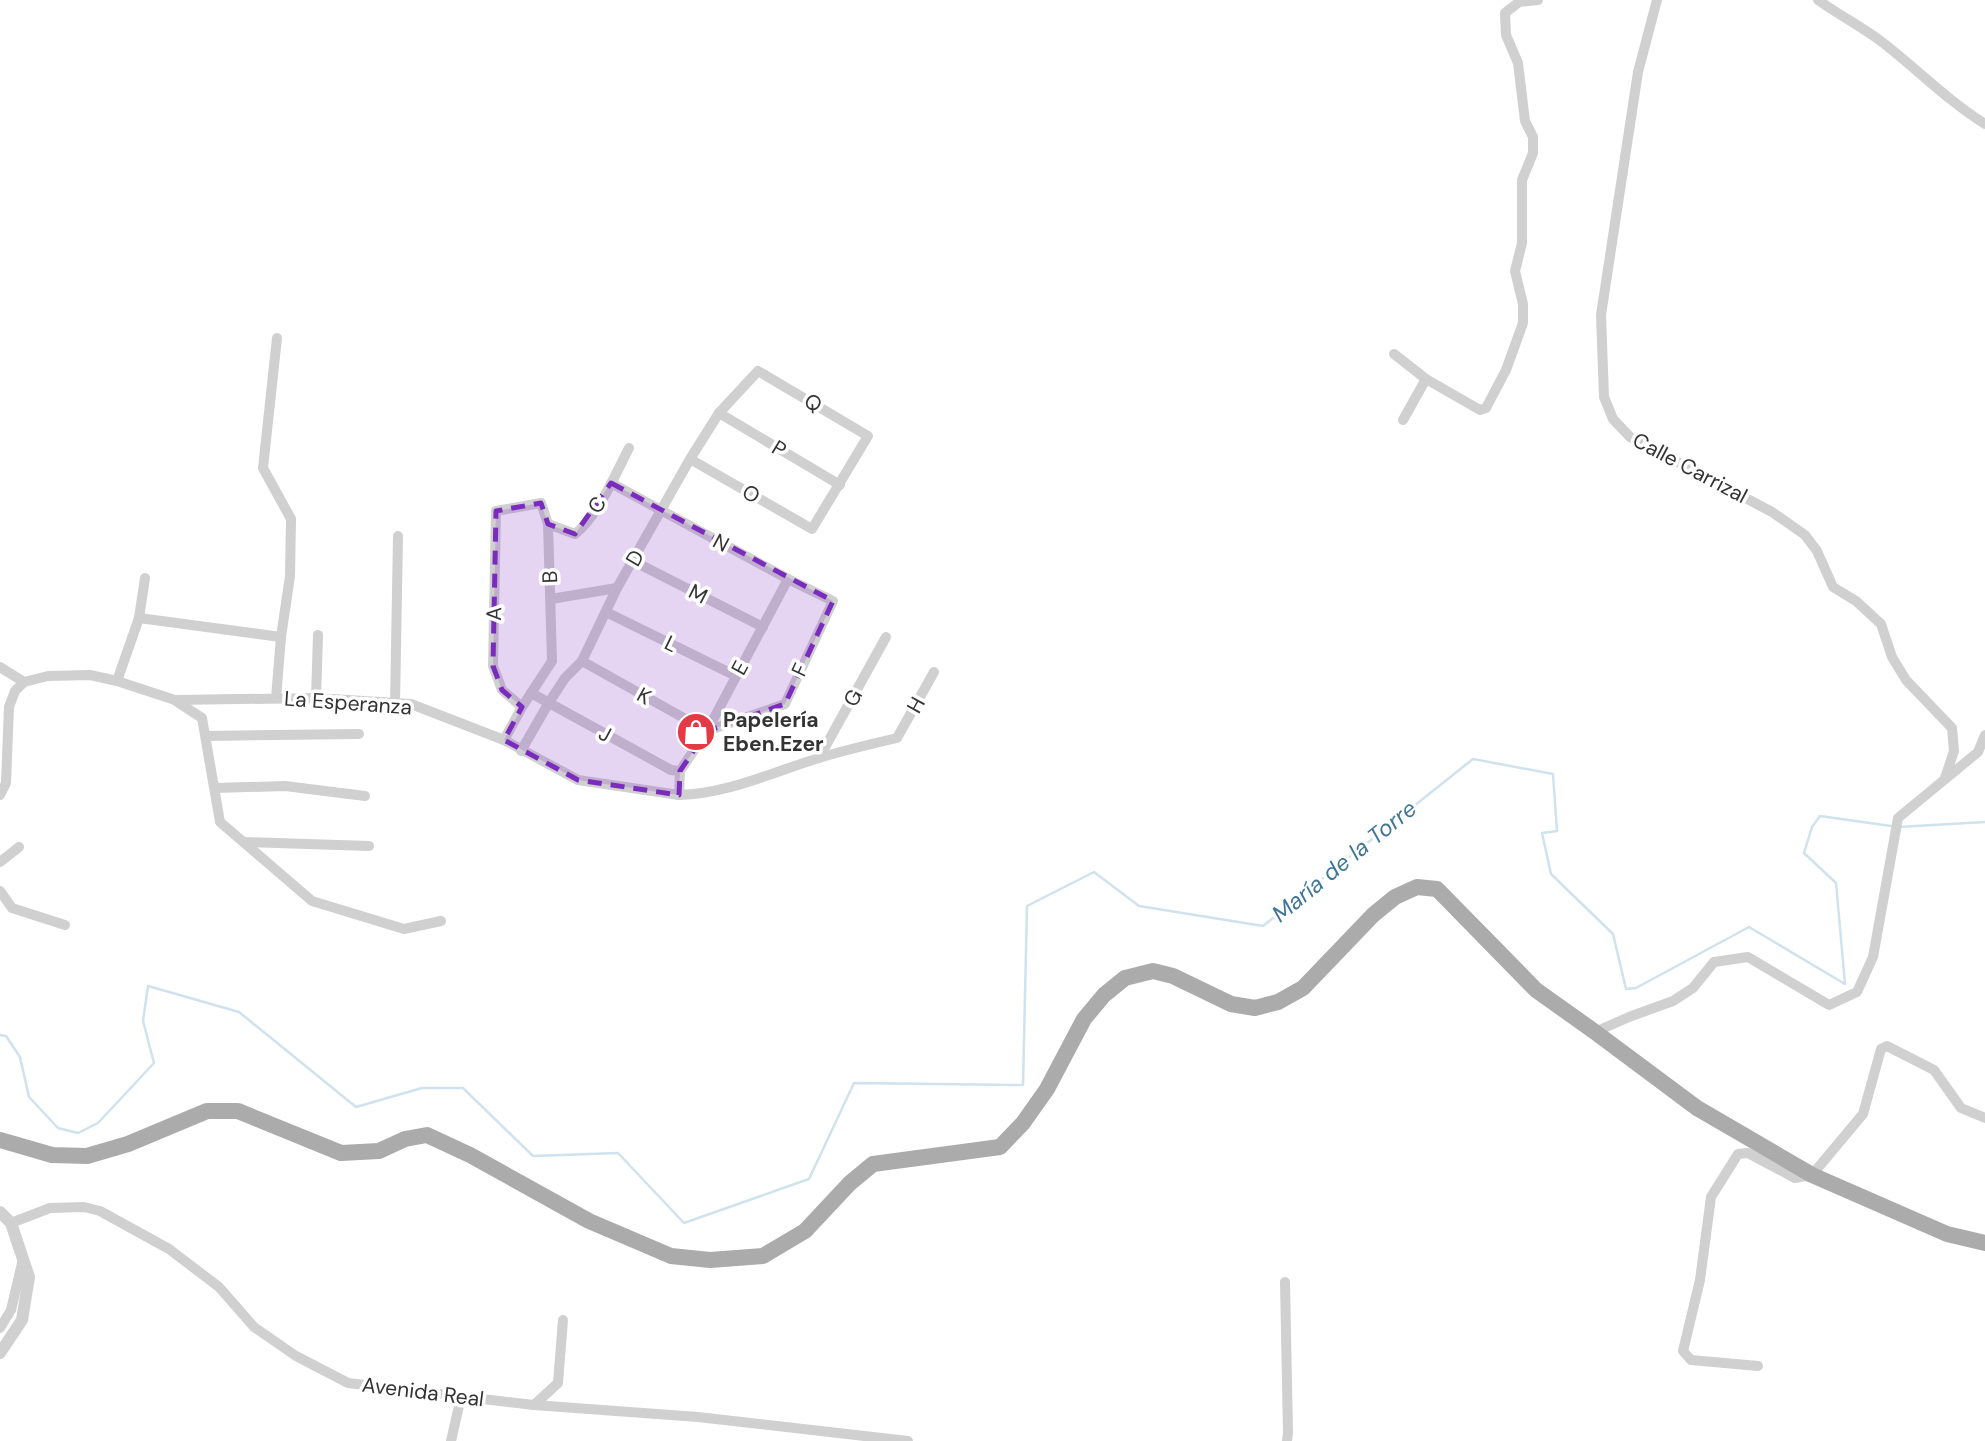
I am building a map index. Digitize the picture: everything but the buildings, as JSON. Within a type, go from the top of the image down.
[{"type":"main road","points":[[0,1140],[52,1155],[87,1156],[128,1144],[207,1111],[238,1111],[341,1153],[379,1152],[405,1139],[427,1135],[470,1155],[589,1221],[671,1256],[710,1260],[763,1256],[805,1231],[850,1183],[873,1164],[1000,1147],[1023,1123],[1047,1088],[1084,1019],[1104,995],[1125,978],[1153,971],[1173,976],[1231,1004],[1255,1008],[1278,1002],[1303,988],[1373,915],[1395,897],[1417,887],[1437,890],[1536,990],[1697,1108],[1812,1175],[1947,1234],[1985,1243]]},
{"type":"street","points":[[1394,354],[1426,379],[1480,410],[1486,408],[1506,370],[1523,323],[1523,304],[1514,271],[1522,243],[1522,180],[1533,153],[1533,137],[1525,121],[1518,63],[1506,35],[1505,12],[1519,2],[1538,0]]},
{"type":"street","name":"Calle Carrizal","points":[[1657,0],[1639,72],[1601,315],[1604,397],[1613,419],[1630,438],[1772,512],[1805,535],[1833,587],[1856,601],[1881,624],[1892,657],[1906,680],[1952,727],[1954,751],[1945,778]]},
{"type":"street","points":[[1818,0],[1880,40],[1958,107],[1985,124]]},
{"type":"street","points":[[276,698],[290,576],[291,519],[263,468],[278,338]]},
{"type":"street","name":"D","points":[[522,751],[565,678],[582,661],[617,588],[690,459],[719,413],[758,371]]},
{"type":"street","name":"Q","points":[[758,371],[868,436],[840,485]]},
{"type":"street","points":[[1403,420],[1426,379]]},
{"type":"street","name":"P","points":[[719,413],[840,485]]},
{"type":"street","name":"C","points":[[548,524],[575,534],[583,528],[629,448]]},
{"type":"street","name":"O","points":[[690,459],[812,529],[840,485]]},
{"type":"street","name":"N","points":[[611,483],[833,601]]},
{"type":"street","name":"A","points":[[522,707],[502,690],[494,666],[495,512],[541,503],[548,524]]},
{"type":"street","name":"B","points":[[531,693],[552,661],[548,524]]},
{"type":"street","points":[[395,704],[398,536]]},
{"type":"street","name":"M","points":[[634,561],[763,627]]},
{"type":"street","points":[[117,681],[139,618],[145,578]]},
{"type":"street","name":"E","points":[[680,771],[707,731],[788,579]]},
{"type":"street","points":[[551,599],[617,588]]},
{"type":"street","name":"F","points":[[707,731],[785,704],[833,601]]},
{"type":"street","name":"L","points":[[606,611],[736,676]]},
{"type":"street","points":[[139,618],[281,637]]},
{"type":"street","points":[[316,698],[318,635]]},
{"type":"street","name":"G","points":[[819,758],[886,637]]},
{"type":"street","name":"K","points":[[582,661],[707,731]]},
{"type":"street","points":[[0,667],[24,682],[15,691],[9,707],[6,783],[0,795]]},
{"type":"street","name":"H","points":[[897,738],[934,672]]},
{"type":"street","name":"La Esperanza","points":[[24,682],[48,676],[90,675],[175,700],[316,698],[411,704],[504,740],[578,780],[679,794],[695,794],[744,783],[819,758],[897,738]]},
{"type":"street","points":[[504,740],[531,693]]},
{"type":"street","name":"J","points":[[531,693],[671,770],[680,771]]},
{"type":"street","points":[[175,700],[202,718],[220,822],[312,901],[404,929],[442,921]]},
{"type":"street","points":[[206,736],[359,734]]},
{"type":"street","points":[[1595,1032],[1673,1001],[1693,988],[1714,962],[1748,957],[1829,1005],[1857,992],[1873,957],[1898,818],[1978,752],[1985,734]]},
{"type":"street","points":[[679,794],[680,771]]},
{"type":"street","points":[[215,788],[285,786],[365,796]]},
{"type":"street","points":[[244,842],[369,846]]},
{"type":"street","points":[[0,862],[19,847]]},
{"type":"street","points":[[0,891],[12,908],[65,925]]},
{"type":"street","points":[[1758,1366],[1691,1360],[1684,1351],[1700,1280],[1711,1197],[1738,1154],[1748,1153],[1795,1178],[1812,1175],[1863,1114],[1881,1049],[1887,1046],[1934,1070],[1961,1108],[1985,1118]]},
{"type":"street","name":"Avenida Real","points":[[11,1223],[50,1208],[84,1207],[100,1211],[169,1249],[219,1287],[254,1327],[296,1356],[348,1383],[534,1405],[698,1417],[908,1441]]},
{"type":"street","points":[[0,1212],[11,1223],[29,1277],[22,1320],[0,1353]]},
{"type":"street","points":[[0,1328],[11,1310],[24,1257]]},
{"type":"street","points":[[1285,1282],[1289,1433],[1287,1441]]},
{"type":"street","points":[[534,1405],[558,1383],[563,1320]]},
{"type":"street","points":[[451,1441],[461,1397]]},
{"type":"highlighted area","points":[[611,483],[833,601],[785,704],[707,731],[680,771],[679,795],[578,780],[504,740],[522,707],[502,690],[493,666],[496,511],[541,503],[548,524],[575,534]]},
{"type":"waterway","name":"María de la Torre","points":[[0,1035],[6,1036],[20,1057],[29,1097],[58,1128],[78,1133],[98,1123],[154,1063],[143,1021],[148,986],[239,1012],[356,1107],[422,1088],[463,1088],[533,1156],[618,1153],[684,1223],[809,1179],[854,1083],[1023,1085],[1027,906],[1094,872],[1139,906],[1263,926],[1473,759],[1553,774],[1557,831],[1542,833],[1551,874],[1613,934],[1626,989],[1636,988],[1749,927],[1845,984],[1836,883],[1804,853],[1812,827],[1820,816],[1891,826]]},
{"type":"waterway","name":"María de la Torre","points":[[1898,827],[1985,822]]},
{"type":"place","name":"Papelería Eben.Ezer","points":[[696,732]]}]
